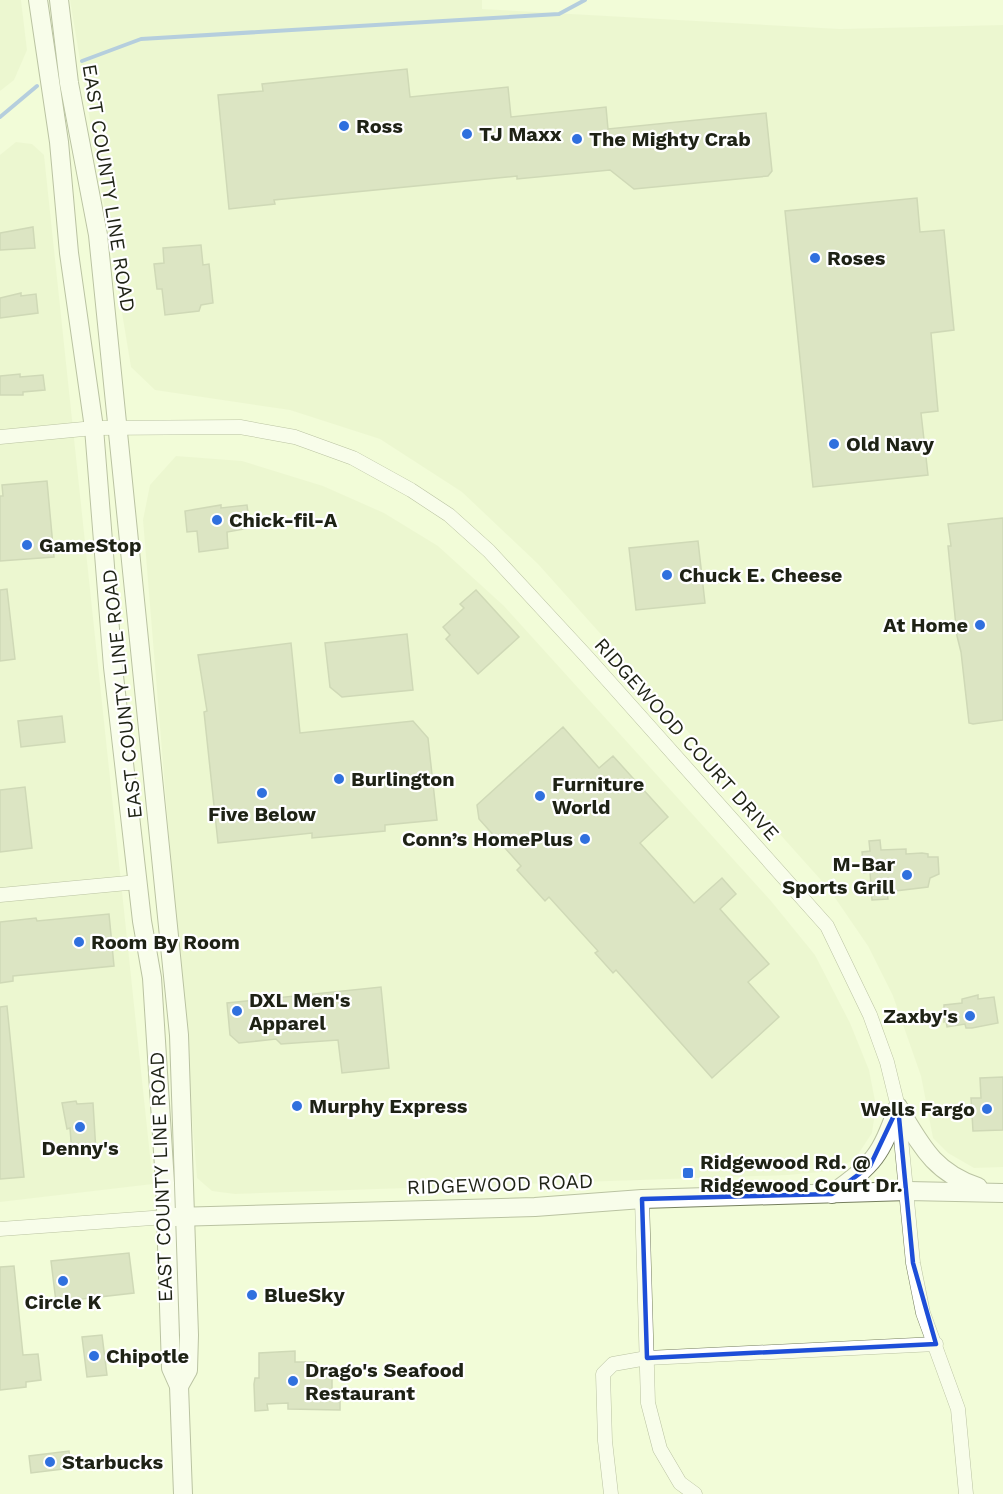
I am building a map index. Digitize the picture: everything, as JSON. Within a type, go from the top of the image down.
[{"type":"main road","name":"EAST COUNTY LINE ROAD","points":[[38,0],[59,142],[69,253],[94,428],[113,667],[153,990],[166,1217],[171,1368],[179,1386],[183,1494]]},
{"type":"main road","name":"EAST COUNTY LINE ROAD","points":[[58,0],[69,83],[98,235],[179,1035],[179,1099],[186,1216],[188,1370],[179,1386]]},
{"type":"main road","points":[[898,1107],[926,1152],[939,1167],[959,1181],[999,1193]]},
{"type":"main road","points":[[832,1194],[870,1166],[880,1152],[898,1107]]},
{"type":"main road","name":"RIDGEWOOD ROAD","points":[[166,1217],[535,1207],[642,1199],[908,1191],[999,1193]]},
{"type":"street","name":"RIDGEWOOD COURT DRIVE","points":[[0,437],[94,428],[240,427],[295,437],[353,458],[411,490],[449,515],[489,551],[588,658],[828,926],[870,1015],[887,1062],[898,1107],[908,1191],[913,1263],[923,1313],[958,1409],[966,1494]]},
{"type":"street","points":[[0,895],[138,882]]},
{"type":"street","points":[[642,1199],[648,1403],[660,1449],[686,1492]]},
{"type":"street","name":"RIDGEWOOD ROAD","points":[[0,1229],[166,1217]]},
{"type":"street","points":[[611,1494],[604,1441],[603,1374],[612,1364],[647,1358],[936,1344]]},
{"type":"highlighted area","points":[[898,1107],[913,1263],[936,1344],[647,1358],[642,1199],[832,1194],[870,1166]]},
{"type":"shaded area","points":[[0,0],[21,0],[27,50],[14,80],[0,91]]},
{"type":"shaded area","points":[[70,0],[482,0],[482,9],[840,29],[1003,25],[1003,1167],[974,1168],[948,1153],[933,1138],[921,1076],[893,996],[868,946],[829,889],[538,564],[462,492],[380,439],[290,410],[155,390],[131,367]]},
{"type":"shaded area","points":[[16,142],[32,144],[44,155],[153,1184],[0,1202],[0,155]]},
{"type":"shaded area","points":[[176,456],[242,461],[323,486],[384,513],[438,546],[504,606],[771,901],[815,955],[850,1023],[869,1070],[876,1106],[872,1133],[855,1159],[832,1171],[788,1175],[235,1194],[212,1191],[197,1178],[143,520],[150,485]]},
{"type":"building","points":[[407,69],[410,97],[508,87],[511,117],[606,107],[608,129],[766,113],[772,171],[768,176],[634,189],[610,170],[517,179],[517,176],[274,200],[275,204],[229,209],[218,95],[263,91],[262,84]]},
{"type":"building","points":[[917,198],[920,232],[944,230],[954,330],[931,333],[938,411],[921,413],[928,475],[813,487],[785,211]]},
{"type":"building","points":[[33,227],[35,248],[0,250],[0,233]]},
{"type":"building","points":[[201,245],[203,265],[209,264],[213,303],[201,305],[199,311],[165,315],[162,289],[157,289],[154,264],[164,263],[163,248]]},
{"type":"building","points":[[21,293],[21,296],[36,294],[38,313],[0,318],[0,298]]},
{"type":"building","points":[[20,374],[20,377],[43,375],[45,390],[23,392],[23,395],[0,395],[0,376]]},
{"type":"building","points":[[47,481],[54,557],[0,561],[2,485]]},
{"type":"building","name":"Chick-fil-A","points":[[221,505],[221,508],[247,505],[250,528],[227,532],[228,548],[199,552],[197,531],[187,532],[185,511]]},
{"type":"building","name":"At Home","points":[[1003,518],[1003,720],[973,724],[969,723],[957,636],[948,524]]},
{"type":"building","name":"Chuck E. Cheese","points":[[698,541],[705,603],[636,610],[629,548]]},
{"type":"building","points":[[7,589],[15,659],[0,661],[0,590]]},
{"type":"building","points":[[476,590],[519,637],[478,674],[446,639],[450,635],[443,627],[464,608],[460,604]]},
{"type":"building","points":[[407,634],[413,690],[342,697],[330,687],[325,643]]},
{"type":"building","points":[[291,643],[300,733],[413,721],[428,738],[437,820],[385,825],[385,831],[312,838],[312,833],[218,843],[204,712],[207,711],[198,655]]},
{"type":"building","points":[[62,716],[65,742],[21,747],[18,721]]},
{"type":"building","points":[[563,727],[599,768],[613,756],[668,817],[640,843],[694,903],[722,878],[736,894],[720,909],[769,964],[748,982],[779,1017],[712,1078],[616,970],[613,973],[595,953],[598,951],[549,897],[545,901],[517,870],[521,866],[479,819],[477,805]]},
{"type":"building","points":[[25,787],[32,848],[0,852],[0,790]]},
{"type":"building","name":"M-Bar Sports Grill","points":[[880,840],[881,850],[906,849],[906,854],[922,853],[928,854],[928,857],[938,857],[939,874],[930,878],[928,887],[887,892],[888,899],[872,900],[870,872],[864,873],[862,852],[870,851],[869,841]]},
{"type":"building","points":[[109,914],[114,966],[13,976],[13,981],[0,983],[0,922]]},
{"type":"building","points":[[381,987],[389,1068],[342,1073],[338,1040],[281,1044],[276,1039],[239,1043],[230,1035],[227,1003]]},
{"type":"building","name":"Zaxby's","points":[[978,995],[978,999],[994,997],[998,1023],[972,1028],[966,1028],[965,1024],[947,1027],[946,1021],[944,1022],[944,1005],[962,1003],[962,999]]},
{"type":"building","points":[[7,1006],[24,1177],[0,1179],[0,1007]]},
{"type":"building","name":"Wells Fargo","points":[[1003,1077],[1003,1130],[973,1131],[971,1098],[981,1098],[980,1078]]},
{"type":"building","name":"Denny's","points":[[76,1101],[77,1104],[93,1103],[96,1152],[72,1154],[70,1128],[67,1129],[62,1103]]},
{"type":"building","points":[[129,1253],[134,1293],[56,1302],[51,1261]]},
{"type":"building","points":[[14,1266],[23,1355],[38,1354],[41,1380],[26,1382],[26,1387],[0,1390],[0,1267]]},
{"type":"building","name":"Chipotle","points":[[102,1335],[107,1375],[87,1377],[82,1337]]},
{"type":"building","name":"Drago's Seafood Restaurant","points":[[295,1351],[295,1362],[316,1362],[316,1368],[326,1368],[326,1374],[332,1374],[332,1399],[340,1399],[340,1410],[288,1409],[288,1403],[267,1404],[268,1410],[255,1411],[254,1384],[255,1378],[259,1378],[259,1353]]},
{"type":"building","name":"Starbucks","points":[[69,1451],[71,1468],[31,1473],[29,1456]]},
{"type":"waterway","points":[[82,61],[141,39],[559,14],[585,0]]},
{"type":"waterway","points":[[0,117],[37,86]]},
{"type":"place","name":"Ross","points":[[344,126]]},
{"type":"place","name":"TJ Maxx","points":[[467,134]]},
{"type":"place","name":"The Mighty Crab","points":[[577,139]]},
{"type":"place","name":"Roses","points":[[815,258]]},
{"type":"place","name":"Old Navy","points":[[834,444]]},
{"type":"place","name":"Chick-fil-A","points":[[217,520]]},
{"type":"place","name":"GameStop","points":[[27,545]]},
{"type":"place","name":"Chuck E. Cheese","points":[[667,575]]},
{"type":"place","name":"At Home","points":[[980,625]]},
{"type":"place","name":"Burlington","points":[[339,779]]},
{"type":"place","name":"Five Below","points":[[262,793]]},
{"type":"place","name":"Furniture World","points":[[540,796]]},
{"type":"place","name":"Conn’s HomePlus","points":[[585,839]]},
{"type":"place","name":"M-Bar Sports Grill","points":[[907,875]]},
{"type":"place","name":"Room By Room","points":[[79,942]]},
{"type":"place","name":"DXL Men's Apparel","points":[[237,1011]]},
{"type":"place","name":"Zaxby's","points":[[970,1016]]},
{"type":"place","name":"Murphy Express","points":[[297,1106]]},
{"type":"place","name":"Wells Fargo","points":[[987,1109]]},
{"type":"place","name":"Denny's","points":[[80,1127]]},
{"type":"place","name":"Ridgewood Rd. @ Ridgewood Court Dr.","points":[[688,1173]]},
{"type":"place","name":"Circle K","points":[[63,1281]]},
{"type":"place","name":"BlueSky","points":[[252,1295]]},
{"type":"place","name":"Chipotle","points":[[94,1356]]},
{"type":"place","name":"Drago's Seafood Restaurant","points":[[293,1381]]},
{"type":"place","name":"Starbucks","points":[[50,1462]]}]
